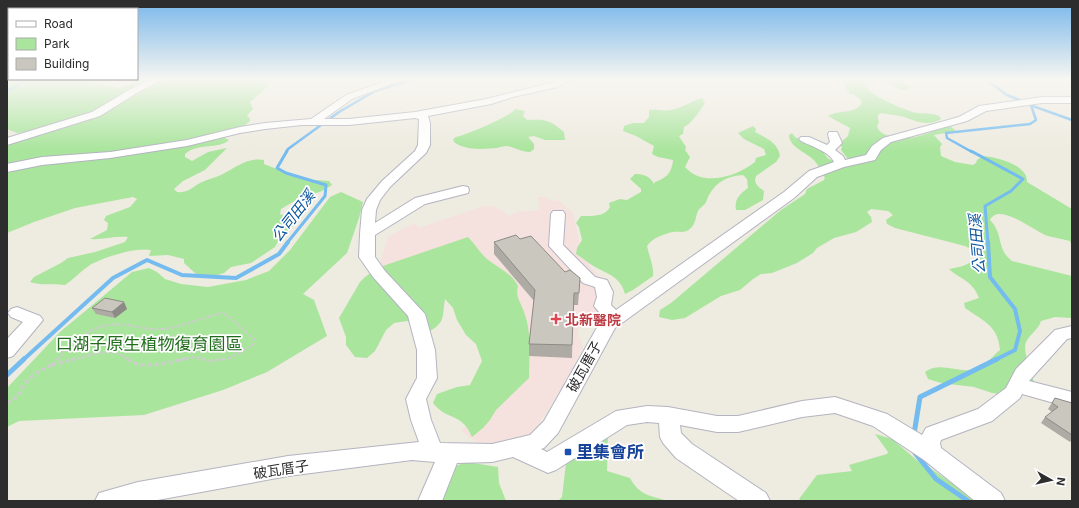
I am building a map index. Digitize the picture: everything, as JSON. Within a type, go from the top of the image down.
[{"type":"street","points":[[7,142],[96,114],[114,103]]},
{"type":"street","points":[[318,122],[342,103]]},
{"type":"street","points":[[7,168],[54,159],[110,155],[187,143],[265,126],[302,122],[339,122],[415,115],[484,103]]},
{"type":"street","name":"破瓦厝子","points":[[106,501],[138,493],[288,466],[412,451],[492,452],[536,442],[551,426],[608,324],[741,230],[776,203],[790,195],[813,174],[841,164],[871,158],[876,148],[887,140],[963,119],[983,108],[1019,103]]},
{"type":"street","points":[[415,115],[424,118],[424,145],[420,153],[386,184],[374,199],[369,210],[367,256],[379,274],[416,314],[426,350],[426,378],[416,399],[421,420],[442,452],[430,501]]},
{"type":"street","points":[[828,150],[836,144],[833,134]]},
{"type":"street","points":[[805,139],[828,150],[839,158],[841,164]]},
{"type":"street","points":[[367,234],[420,201],[463,190]]},
{"type":"street","points":[[558,214],[556,246],[588,280],[601,284],[605,291],[606,297],[602,306],[615,319]]},
{"type":"street","points":[[7,351],[34,320],[16,313]]},
{"type":"street","points":[[929,451],[929,443],[933,434],[985,415],[1014,393],[1023,374],[1061,334],[1072,332]]},
{"type":"street","points":[[1017,385],[1072,400]]},
{"type":"street","points":[[513,446],[548,463],[623,417],[647,414],[668,415],[717,424],[738,424],[802,409],[835,406],[850,409],[880,420],[929,451],[993,501]]},
{"type":"street","points":[[668,415],[671,437],[684,451],[758,501]]},
{"type":"path","points":[[7,402],[18,396],[25,383],[37,372],[52,365],[95,354],[113,353],[126,356],[130,362],[152,366],[194,358],[210,361],[230,358],[254,344],[255,340],[231,318],[222,313],[166,329],[155,330],[115,323],[101,325],[85,334],[52,365]]},
{"type":"shaded area","name":"北新醫院","points":[[538,197],[547,197],[550,200],[559,201],[573,213],[580,246],[591,268],[607,283],[605,308],[577,330],[583,347],[569,377],[532,434],[481,445],[461,431],[509,386],[520,306],[389,272],[380,263],[388,237],[414,223],[419,228],[481,207],[494,206],[509,216],[517,212],[536,211],[540,208]]},
{"type":"green space","points":[[7,103],[114,103],[82,116],[32,131],[17,133],[7,129]]},
{"type":"green space","points":[[123,103],[250,103],[253,109],[247,115],[250,121],[240,129],[223,137],[229,140],[219,145],[196,148],[185,154],[185,157],[192,161],[208,152],[227,148],[205,170],[183,181],[174,189],[177,192],[187,191],[243,163],[258,159],[264,160],[264,164],[302,179],[329,181],[332,185],[320,192],[303,196],[281,209],[280,214],[300,218],[298,222],[281,236],[275,247],[251,263],[231,267],[224,273],[212,277],[196,274],[184,263],[184,259],[168,255],[149,256],[151,250],[145,249],[120,253],[96,262],[87,267],[65,285],[30,282],[34,277],[68,258],[95,252],[125,242],[128,237],[90,239],[107,230],[108,223],[104,220],[106,216],[130,207],[137,199],[133,197],[75,208],[7,233],[7,142],[69,127],[112,109]]},
{"type":"green space","points":[[691,103],[705,103],[693,120],[684,127],[683,134],[679,136],[690,157],[685,167],[692,173],[701,177],[720,178],[739,172],[755,162],[756,158],[766,155],[764,149],[744,139],[738,133],[753,126],[756,129],[755,132],[777,147],[780,156],[776,162],[756,176],[755,181],[758,187],[764,191],[763,200],[745,210],[736,210],[738,197],[748,188],[747,179],[743,175],[730,177],[715,186],[699,210],[693,226],[689,230],[685,232],[673,232],[662,235],[649,243],[647,246],[653,276],[625,294],[621,285],[616,279],[594,267],[576,254],[577,248],[582,240],[579,227],[576,223],[581,216],[594,216],[605,213],[610,207],[609,203],[620,199],[627,200],[641,192],[641,189],[630,179],[635,174],[646,176],[654,184],[670,172],[673,160],[658,157],[652,154],[654,146],[623,131],[624,126],[633,123],[644,123],[649,117],[649,110],[654,109],[666,111],[679,108]]},
{"type":"green space","points":[[861,103],[890,103],[912,112],[939,116],[941,118],[940,120],[924,123],[900,116],[881,113],[878,115],[879,122],[877,126],[882,133],[886,135],[910,138],[924,135],[949,125],[956,131],[934,135],[942,144],[940,147],[941,156],[955,162],[973,165],[983,156],[996,158],[1011,163],[1023,171],[1027,182],[1072,209],[1072,246],[1070,241],[1048,236],[1018,219],[1009,216],[1001,214],[995,215],[990,220],[997,231],[1004,252],[1012,261],[1072,276],[1072,318],[1055,317],[1041,321],[1026,342],[1025,351],[1036,388],[1007,395],[992,393],[974,387],[941,383],[928,379],[925,372],[938,367],[972,370],[982,367],[1000,350],[999,342],[993,329],[988,324],[965,308],[964,303],[979,298],[973,287],[949,269],[964,266],[971,262],[976,256],[973,250],[965,246],[895,228],[887,224],[886,220],[893,215],[888,211],[871,209],[867,212],[871,217],[872,222],[856,232],[834,238],[817,248],[813,253],[797,263],[772,273],[761,274],[740,290],[721,296],[685,318],[672,320],[659,317],[660,310],[671,303],[781,210],[805,194],[807,189],[824,180],[825,177],[820,174],[819,167],[815,161],[790,141],[789,135],[792,133],[795,137],[823,150],[825,155],[830,159],[835,161],[846,161],[848,159],[841,150],[842,147],[839,144],[848,136],[850,128],[828,116],[852,110]]},
{"type":"green space","points":[[515,109],[525,111],[523,116],[527,120],[543,120],[555,125],[564,132],[565,140],[545,140],[534,136],[528,137],[534,144],[534,149],[530,152],[506,146],[475,149],[464,147],[454,142],[453,139],[456,137],[479,129],[498,120]]},
{"type":"green space","name":"口湖子原生植物復育園區","points":[[341,192],[363,202],[347,253],[303,294],[314,300],[327,336],[267,372],[223,390],[144,415],[19,421],[7,427],[7,388],[60,332],[132,272],[149,268],[157,272],[165,279],[181,284],[208,287],[246,280],[269,271],[290,250],[330,197]]},
{"type":"green space","points":[[468,237],[484,257],[508,274],[518,286],[518,297],[527,320],[530,345],[529,378],[496,410],[483,428],[472,437],[463,423],[444,413],[433,403],[437,394],[457,387],[470,385],[482,361],[476,344],[466,335],[457,320],[453,308],[445,299],[441,321],[435,328],[430,331],[407,321],[394,323],[386,330],[375,351],[367,358],[355,357],[346,345],[346,337],[339,318],[360,282],[377,268]]},
{"type":"green space","points":[[608,432],[607,471],[630,478],[641,492],[668,501],[558,501],[562,497],[566,463]]},
{"type":"green space","points":[[875,434],[892,439],[919,462],[977,501],[802,501],[799,499],[817,475],[852,471],[849,465],[887,454],[888,452]]},
{"type":"green space","points":[[467,462],[498,467],[499,483],[506,501],[436,501],[452,467]]},
{"type":"building","points":[[516,235],[520,239],[531,236],[565,272],[570,270],[580,278],[579,293],[574,293],[572,345],[529,344],[535,290],[494,242]]},
{"type":"building","points":[[105,298],[124,302],[112,312],[92,308]]},
{"type":"building","points":[[1055,398],[1072,403],[1072,435],[1045,417],[1058,407],[1052,403]]},
{"type":"waterway","name":"公司田溪","points":[[286,152],[339,112],[355,103]]},
{"type":"waterway","name":"公司田溪","points":[[972,152],[947,138],[946,133],[1030,124],[1036,120],[1031,105]]},
{"type":"waterway","points":[[1031,105],[1072,120]]},
{"type":"waterway","name":"公司田溪","points":[[287,151],[277,168],[286,173],[326,185],[325,196],[287,243]]},
{"type":"waterway","name":"公司田溪","points":[[971,151],[1023,179],[1011,191],[985,206],[988,243]]},
{"type":"waterway","name":"公司田溪","points":[[23,360],[113,278],[147,260],[182,275],[236,278],[279,254],[288,242]]},
{"type":"waterway","name":"公司田溪","points":[[988,242],[990,277],[1015,309],[1020,331],[1015,350],[997,359]]},
{"type":"waterway","name":"公司田溪","points":[[7,375],[24,359]]},
{"type":"waterway","name":"公司田溪","points":[[914,434],[920,397],[997,359]]},
{"type":"waterway","name":"公司田溪","points":[[915,453],[936,479],[968,501]]},
{"type":"place","name":"北新醫院","points":[[556,319]]},
{"type":"place","name":"里集會所","points":[[568,452]]}]
